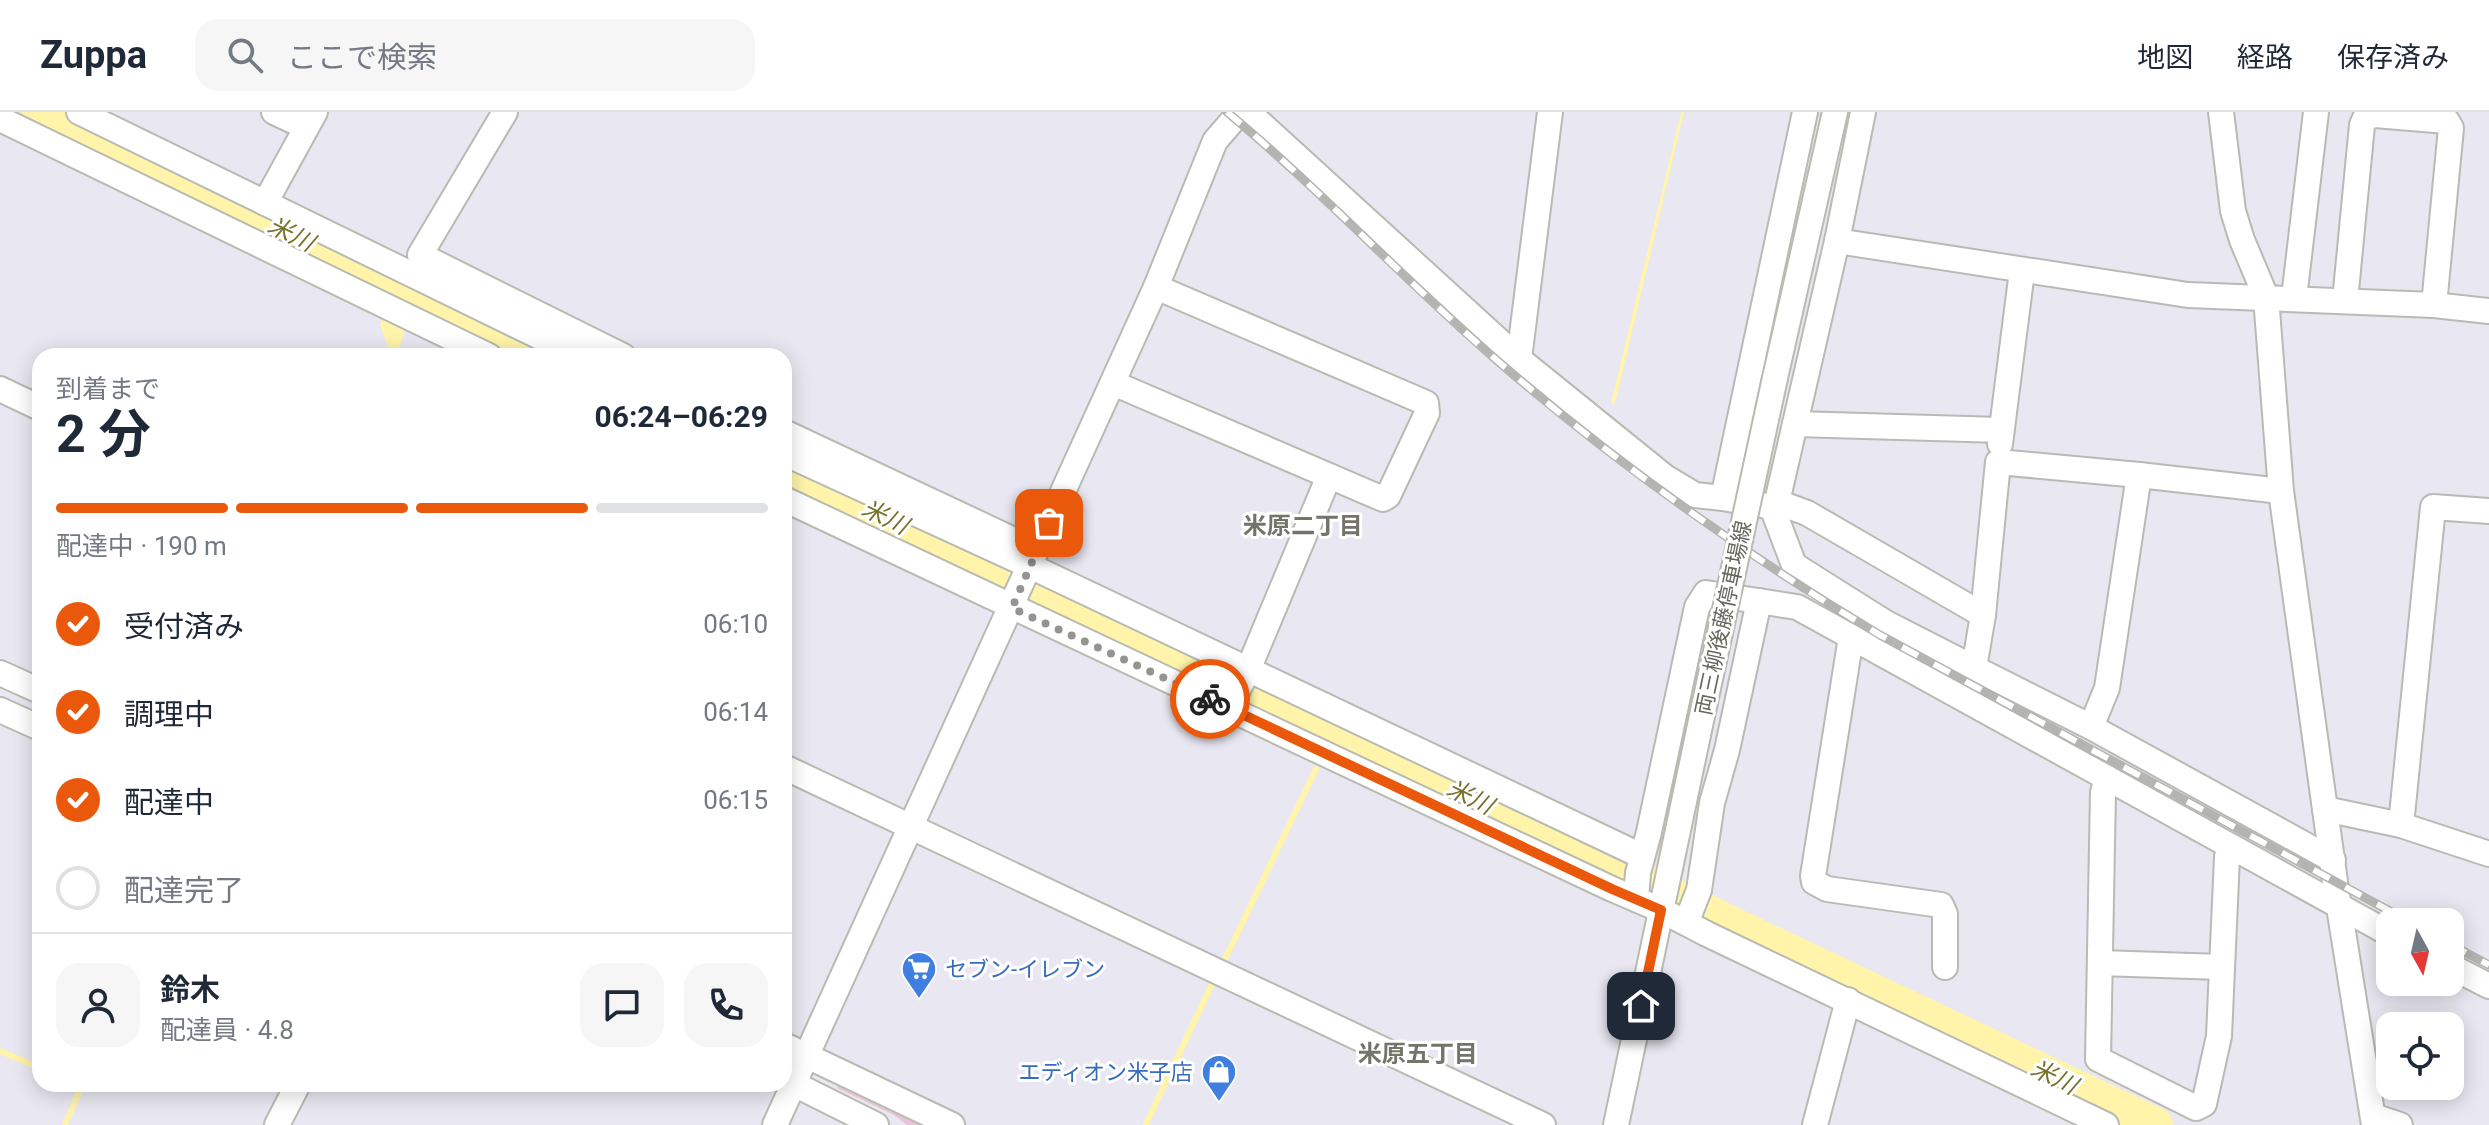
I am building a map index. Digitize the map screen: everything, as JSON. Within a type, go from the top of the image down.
[{"type":"street","points":[[79,112],[563,348]]},
{"type":"street","points":[[265,203],[311,120],[274,112]]},
{"type":"street","points":[[505,112],[420,255],[607,348]]},
{"type":"street","points":[[952,1125],[795,1050],[837,992],[1156,287],[1215,141],[1240,112]]},
{"type":"street","points":[[1248,112],[1519,359],[1665,477],[1695,495],[1774,505],[1807,513],[1983,615]]},
{"type":"street","points":[[1519,359],[1550,112]]},
{"type":"street","points":[[1723,498],[1805,112]]},
{"type":"street","name":"両三柳後藤停車場線","points":[[1616,1125],[1775,378],[1835,112]]},
{"type":"street","points":[[1863,112],[1837,241],[1774,505],[1794,565],[1886,623],[2091,727],[2333,860]]},
{"type":"street","points":[[2221,112],[2233,211],[2266,297],[2281,491],[2339,907],[2373,1121],[2400,1125]]},
{"type":"street","points":[[2294,298],[2316,112]]},
{"type":"street","points":[[2345,301],[2362,125],[2365,118],[2396,114],[2447,121],[2451,128],[2434,305]]},
{"type":"street","points":[[0,119],[472,348]]},
{"type":"street","points":[[1837,241],[2188,295],[2434,305],[2489,311]]},
{"type":"street","points":[[1974,668],[1983,615],[2001,430],[2022,271]]},
{"type":"street","points":[[1113,383],[1387,499],[1427,413],[1426,403],[1156,287]]},
{"type":"street","points":[[0,389],[32,404]]},
{"type":"street","points":[[1795,424],[2001,430]]},
{"type":"street","points":[[792,436],[1247,672],[1631,851]]},
{"type":"street","points":[[792,457],[1031,562]]},
{"type":"street","points":[[1998,462],[2281,491]]},
{"type":"street","points":[[2091,727],[2107,688],[2139,475]]},
{"type":"street","points":[[1231,704],[1329,476]]},
{"type":"street","points":[[792,503],[1015,601],[1636,899],[1661,908],[1686,923],[1848,1000],[2075,1118],[2106,1125]]},
{"type":"street","points":[[2401,825],[2433,507],[2489,511]]},
{"type":"street","points":[[1636,899],[1638,873],[1697,607],[1706,593],[1797,607],[2376,927]]},
{"type":"street","points":[[1686,923],[1699,890],[1712,803],[1727,750],[1759,601]]},
{"type":"street","points":[[1851,637],[1814,882],[1827,889],[1941,905],[1945,914],[1945,967]]},
{"type":"street","points":[[0,673],[32,687]]},
{"type":"street","points":[[0,710],[32,724]]},
{"type":"street","points":[[792,771],[1543,1125]]},
{"type":"street","points":[[2107,778],[2103,792],[2098,1059],[2196,1108],[2204,1104],[2219,1036],[2230,846]]},
{"type":"street","points":[[2325,809],[2401,825],[2489,854]]},
{"type":"street","points":[[2100,963],[2222,967]]},
{"type":"street","points":[[2464,973],[2489,986]]},
{"type":"street","points":[[1815,1125],[1848,1000]]},
{"type":"street","points":[[792,1083],[876,1125]]},
{"type":"street","points":[[277,1125],[294,1092]]},
{"type":"street","points":[[775,1125],[785,1092]]},
{"type":"shaded area","points":[[1681,112],[1684,112],[1615,404],[1611,403]]},
{"type":"shaded area","points":[[382,319],[405,330],[399,348],[389,348],[380,325]]},
{"type":"shaded area","points":[[1715,604],[1694,693],[1691,688],[1708,610]]},
{"type":"shaded area","points":[[1691,707],[1663,839],[1652,869],[1687,710]]},
{"type":"shaded area","points":[[838,1086],[920,1125],[907,1125]]},
{"type":"shaded area","points":[[76,1092],[82,1092],[68,1125],[62,1125]]},
{"type":"waterway","name":"米川","points":[[40,112],[526,348]]},
{"type":"waterway","name":"米川","points":[[792,473],[1144,638],[1741,929],[2155,1125]]},
{"type":"waterway","points":[[1224,961],[1316,769]]},
{"type":"waterway","points":[[1146,1124],[1212,984]]},
{"type":"waterway","points":[[0,1051],[32,1065]]},
{"type":"railway","points":[[1227,112],[1297,173],[1500,363],[1590,437],[1732,541],[1880,635],[2384,908]]},
{"type":"railway","points":[[2464,952],[2489,965]]},
{"type":"way so far","points":[[1049,523],[1012,608],[1210,699]]},
{"type":"place","name":"セブン-イレブン","points":[[919,1000]]},
{"type":"place","name":"エディオン米子店","points":[[1219,1103]]},
{"type":"district","name":"米原二丁目","points":[[1303,526]]},
{"type":"district","name":"米原五丁目","points":[[1418,1054]]},
{"type":"route","points":[[1210,699],[1661,910],[1641,1006]]}]
